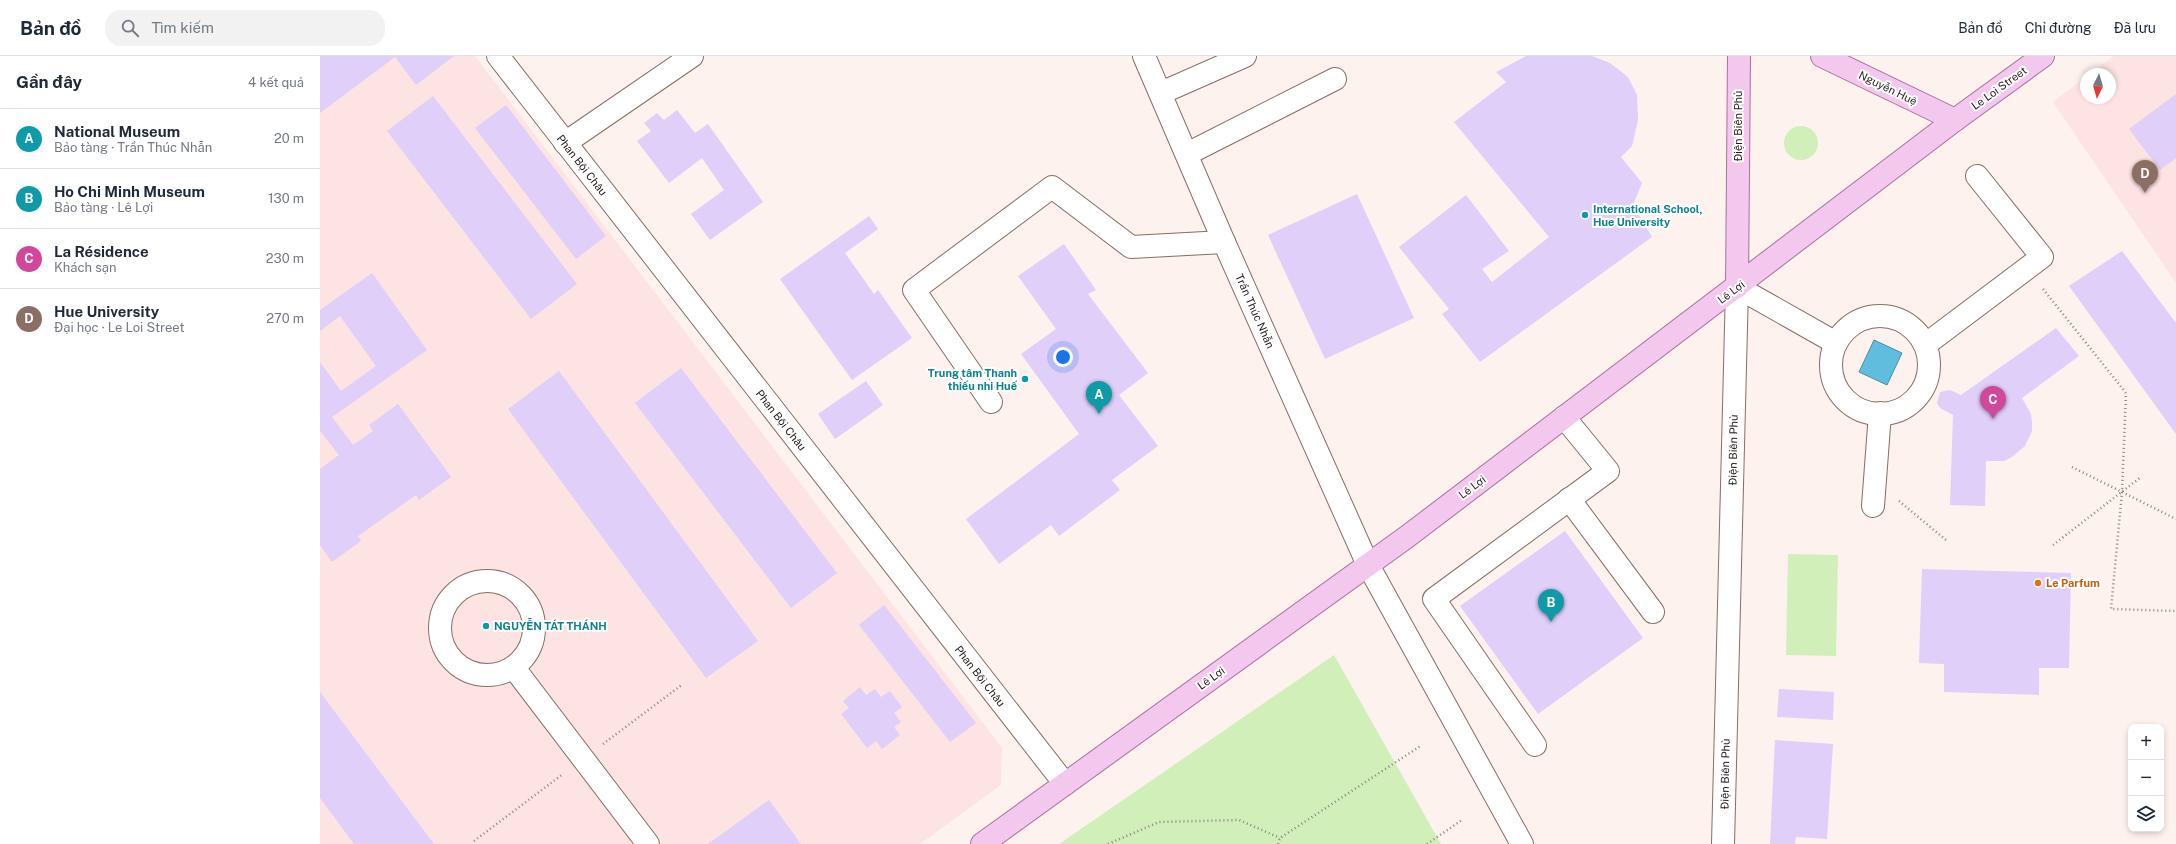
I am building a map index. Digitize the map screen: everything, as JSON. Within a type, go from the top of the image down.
[{"type":"main road","name":"Điện Biên Phủ","points":[[1737,287],[1739,56]]},
{"type":"main road","name":"Nguyễn Huệ","points":[[1822,56],[1955,120]]},
{"type":"main road","name":"Le Loi Street","points":[[1955,120],[2043,56]]},
{"type":"main road","name":"Lê Lợi","points":[[982,844],[1368,564],[1737,287],[1955,120]]},
{"type":"street","name":"Phan Bội Châu","points":[[498,56],[1065,784]]},
{"type":"street","points":[[565,143],[692,56]]},
{"type":"street","name":"Trần Thúc Nhẫn","points":[[1144,56],[1224,242],[1368,564],[1522,844]]},
{"type":"street","points":[[1161,93],[1245,56]]},
{"type":"street","points":[[1187,154],[1335,79]]},
{"type":"street","points":[[1925,345],[2042,257],[1977,176]]},
{"type":"street","points":[[991,402],[914,290],[1052,187],[1131,247],[1224,242]]},
{"type":"street","points":[[1737,287],[1836,343]]},
{"type":"street","name":"Điện Biên Phủ","points":[[1723,844],[1737,287]]},
{"type":"street","points":[[1874,316],[1889,317],[1904,322],[1917,332],[1925,345],[1929,360],[1928,375],[1923,389],[1913,401],[1901,409],[1871,413],[1857,408],[1845,399],[1836,386],[1832,372],[1832,357],[1836,343],[1845,330],[1858,321],[1874,316]]},
{"type":"street","points":[[1873,506],[1880,413]]},
{"type":"street","points":[[1535,745],[1434,599],[1608,471],[1564,417]]},
{"type":"street","points":[[1569,499],[1653,612]]},
{"type":"street","points":[[486,580],[503,582],[517,590],[526,599],[533,614],[536,627],[533,642],[527,655],[514,668],[494,674],[474,674],[459,666],[448,656],[442,642],[440,627],[442,613],[447,603],[457,590],[471,583],[486,580]]},
{"type":"street","points":[[514,668],[648,844]]},
{"type":"path","points":[[2026,268],[2126,393],[2122,492],[2111,609],[2176,610]]},
{"type":"path","points":[[2072,467],[2176,519]]},
{"type":"path","points":[[2053,545],[2141,477]]},
{"type":"path","points":[[1875,480],[1946,540]]},
{"type":"path","points":[[1278,844],[1280,838],[1422,745]]},
{"type":"path","points":[[1108,844],[1159,822],[1239,820],[1280,838]]},
{"type":"path","points":[[1427,844],[1462,820]]},
{"type":"shaded area","points":[[320,56],[475,56],[1002,748],[1001,785],[920,844],[320,844]]},
{"type":"shaded area","points":[[2114,56],[2176,56],[2176,283],[2053,102],[2080,82],[2080,104],[2116,104],[2116,68],[2098,68]]},
{"type":"green space","points":[[1798,126],[1804,126],[1813,131],[1817,137],[1817,149],[1813,155],[1804,160],[1798,160],[1789,155],[1784,146],[1784,140],[1789,131]]},
{"type":"green space","points":[[1788,554],[1838,555],[1836,656],[1786,655]]},
{"type":"green space","points":[[1334,655],[1441,844],[1059,844]]},
{"type":"water","points":[[1874,340],[1902,353],[1887,385],[1859,372]]},
{"type":"building","points":[[320,56],[454,56],[416,85],[395,57],[320,113]]},
{"type":"building","name":"International School, Hue University","points":[[1526,56],[1592,56],[1610,63],[1628,77],[1637,95],[1638,120],[1632,146],[1621,157],[1642,183],[1633,205],[1652,237],[1480,362],[1442,314],[1449,309],[1399,247],[1466,195],[1509,251],[1482,269],[1492,282],[1549,237],[1454,122],[1506,82],[1496,72]]},
{"type":"building","points":[[2176,94],[2176,158],[2160,170],[2129,129]]},
{"type":"building","points":[[433,96],[577,284],[531,319],[387,131]]},
{"type":"building","points":[[506,105],[606,236],[576,259],[475,128]]},
{"type":"building","points":[[677,110],[695,133],[708,124],[763,202],[710,240],[691,214],[724,190],[702,158],[669,183],[637,141],[651,131],[644,123],[657,113],[664,120]]},
{"type":"building","points":[[1357,194],[1414,318],[1325,359],[1268,235]]},
{"type":"building","points":[[869,216],[878,229],[845,253],[874,294],[878,290],[912,338],[852,380],[780,279]]},
{"type":"building","points":[[1064,244],[1096,290],[1088,294],[1148,373],[1119,395],[1158,446],[1112,480],[1120,490],[1059,536],[1051,525],[999,564],[966,519],[1079,434],[1021,354],[1056,329],[1018,276]]},
{"type":"building","points":[[2122,251],[2176,323],[2176,434],[2069,286]]},
{"type":"building","points":[[372,273],[427,350],[332,417],[353,445],[373,431],[369,425],[398,404],[451,477],[419,500],[416,495],[358,536],[361,541],[332,562],[320,545],[320,469],[339,455],[320,431],[320,362],[341,391],[376,366],[340,316],[320,331],[320,310]]},
{"type":"building","points":[[2056,328],[2079,356],[2022,398],[2031,414],[2032,431],[2025,446],[2012,457],[2004,461],[1986,461],[1985,506],[1950,505],[1953,415],[1940,408],[1937,403],[1940,392],[1950,390],[1961,395]]},
{"type":"building","points":[[681,368],[837,573],[791,608],[635,403]]},
{"type":"building","points":[[559,371],[758,641],[706,678],[508,409]]},
{"type":"building","points":[[866,381],[883,405],[835,439],[818,414]]},
{"type":"building","points":[[1565,531],[1643,638],[1538,714],[1460,606]]},
{"type":"building","points":[[1922,569],[2071,573],[2069,668],[2039,668],[2039,695],[1944,692],[1944,664],[1919,663]]},
{"type":"building","points":[[884,605],[976,723],[950,742],[859,625]]},
{"type":"building","points":[[860,687],[866,695],[875,689],[881,697],[890,691],[902,707],[894,713],[901,722],[894,727],[900,735],[882,749],[876,741],[867,748],[841,714],[849,708],[843,701]]},
{"type":"building","points":[[1779,689],[1834,692],[1833,720],[1777,717]]},
{"type":"building","points":[[320,692],[434,844],[354,844],[320,798]]},
{"type":"building","points":[[1775,740],[1833,744],[1827,839],[1796,837],[1795,844],[1770,844]]},
{"type":"building","points":[[769,800],[801,844],[708,844]]},
{"type":"place","name":"Hue University","points":[[2145,193]]},
{"type":"place","name":"International School, Hue University","points":[[1585,215]]},
{"type":"place","name":"Trung tâm Thanh thiếu nhi Huế","points":[[1025,379]]},
{"type":"place","name":"National Museum","points":[[1099,414]]},
{"type":"place","name":"La Résidence","points":[[1993,419]]},
{"type":"place","name":"Le Parfum","points":[[2038,583]]},
{"type":"place","name":"Ho Chi Minh Museum","points":[[1551,622]]},
{"type":"place","name":"NGUYỄN TÁT THÁNH","points":[[486,626]]}]
